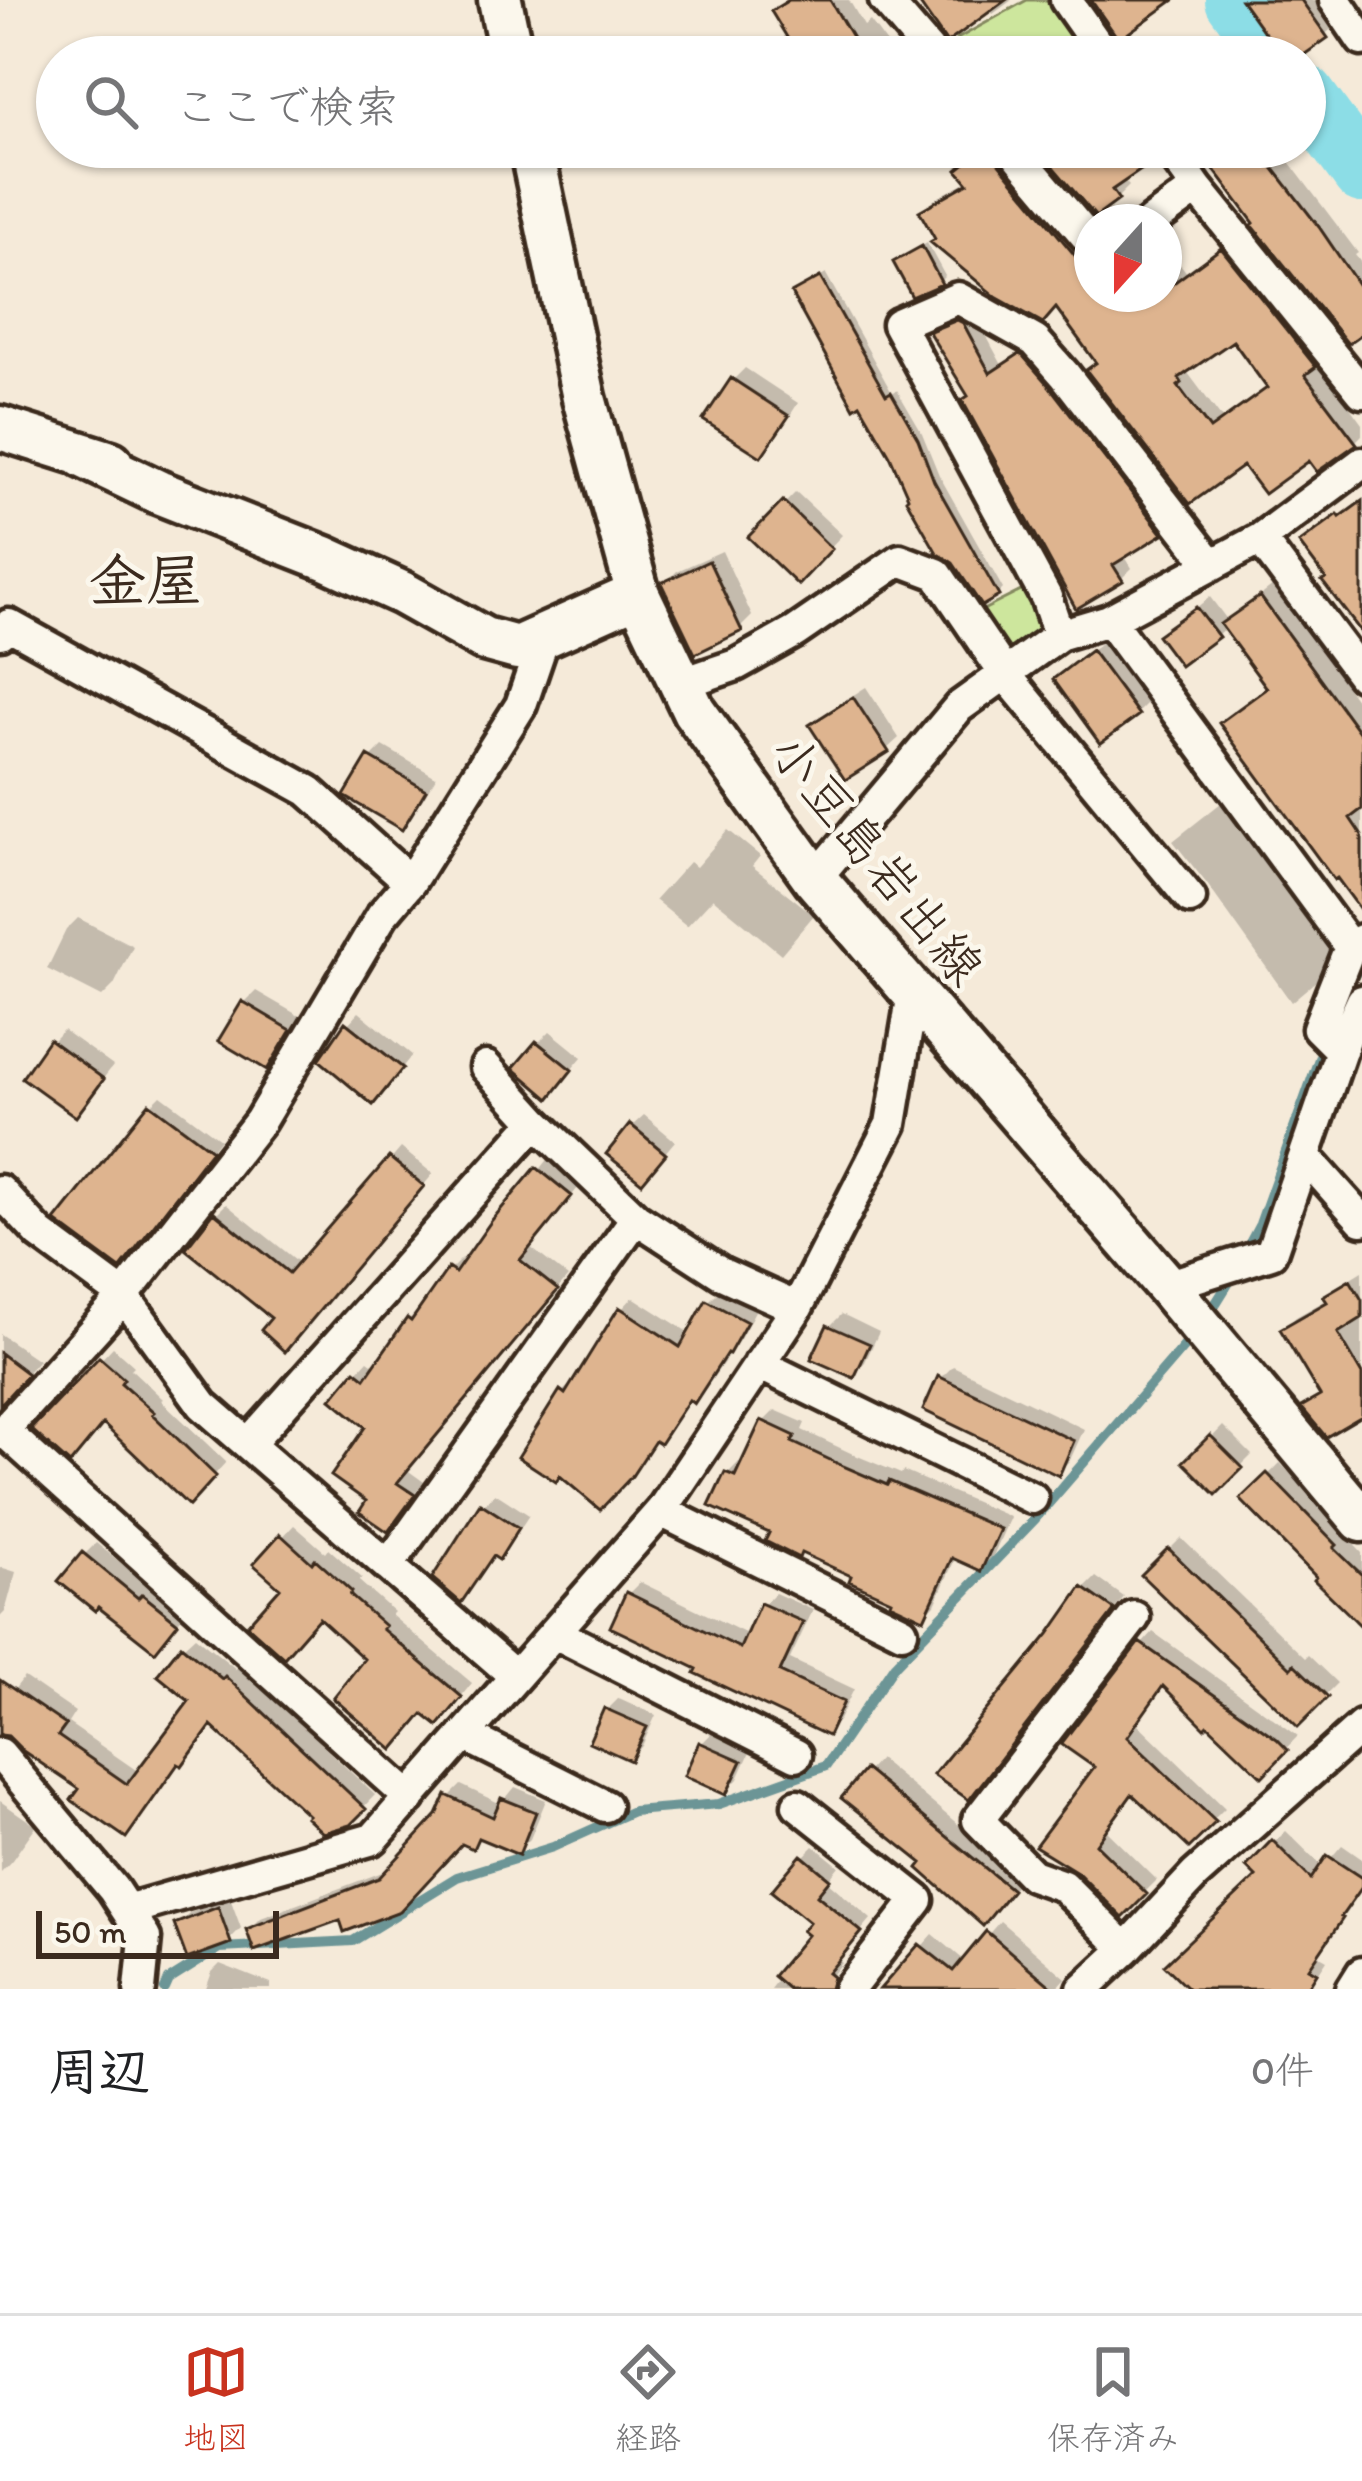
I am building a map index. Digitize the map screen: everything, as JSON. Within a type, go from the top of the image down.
[{"type":"main road","points":[[500,0],[508,36]]},
{"type":"main road","name":"小豆島岩出線","points":[[535,168],[584,398],[638,594],[694,711],[815,880],[1167,1286],[1362,1520]]},
{"type":"main road","points":[[0,428],[83,456],[158,492],[325,558],[484,638],[517,648],[638,594]]},
{"type":"street","points":[[885,0],[916,36]]},
{"type":"street","points":[[1066,0],[1091,36]]},
{"type":"street","points":[[1335,0],[1362,40]]},
{"type":"street","points":[[1028,168],[1074,222]]},
{"type":"street","points":[[1183,168],[1362,392]]},
{"type":"street","points":[[1175,204],[1197,188]]},
{"type":"street","points":[[1060,635],[1046,597],[898,324],[958,298],[1035,341],[1212,565]]},
{"type":"street","points":[[815,880],[959,707],[1060,635],[1109,620],[1260,539],[1362,464]]},
{"type":"street","points":[[1260,539],[1362,675]]},
{"type":"street","points":[[680,684],[736,665],[795,632],[900,560],[937,574],[1005,674],[1190,898]]},
{"type":"street","points":[[1109,620],[1356,943],[1318,1028],[1341,1051]]},
{"type":"street","points":[[0,633],[9,625],[309,791],[410,882]]},
{"type":"street","points":[[410,1798],[2,1432],[124,1296],[260,1121],[382,915],[410,882],[521,705],[545,635]]},
{"type":"street","points":[[127,1910],[373,1839],[661,1511],[797,1308],[891,1124],[913,993]]},
{"type":"street","points":[[1167,1286],[1270,1252],[1362,1000]]},
{"type":"street","points":[[486,1066],[536,1122],[636,1218],[722,1274],[797,1308]]},
{"type":"street","points":[[248,1444],[536,1122]]},
{"type":"street","points":[[1305,1156],[1347,1182],[1362,1220]]},
{"type":"street","points":[[0,1191],[40,1234],[124,1296],[203,1405],[515,1676]]},
{"type":"street","points":[[388,1565],[636,1218]]},
{"type":"street","points":[[759,1364],[1032,1498]]},
{"type":"street","points":[[661,1511],[902,1631]]},
{"type":"street","points":[[1126,1949],[1063,1886],[1032,1874],[978,1820],[1134,1617]]},
{"type":"street","points":[[555,1633],[796,1755]]},
{"type":"street","points":[[1083,1989],[1195,1875],[1362,1726]]},
{"type":"street","points":[[464,1735],[605,1806]]},
{"type":"street","points":[[0,1754],[113,1889],[146,1938],[140,1989]]},
{"type":"street","points":[[798,1805],[918,1900],[849,1989]]},
{"type":"street","points":[[1352,1989],[1362,1973]]},
{"type":"green space","points":[[1027,0],[1049,0],[1072,36],[962,36]]},
{"type":"green space","points":[[1029,587],[1047,628],[1004,658],[975,614]]},
{"type":"building","points":[[789,0],[830,0],[851,36],[786,36],[771,11]]},
{"type":"building","points":[[917,0],[1006,0],[957,36],[942,36]]},
{"type":"building","points":[[1091,0],[1174,0],[1124,36],[1116,36]]},
{"type":"building","points":[[1241,0],[1301,0],[1328,38],[1326,36],[1267,36]]},
{"type":"building","points":[[959,168],[1003,168],[1074,254],[1074,312],[1182,312],[1182,277],[1221,248],[1316,367],[1305,375],[1357,444],[1317,472],[1309,461],[1264,494],[1243,466],[1190,504],[1086,370],[1096,363],[1056,308],[1043,323],[996,297],[930,242],[935,239],[919,211],[968,183]],"holes":[[[1233,341],[1267,388],[1210,429],[1178,386],[1179,378]]]},
{"type":"building","points":[[1054,168],[1144,168],[1112,190],[1119,200],[1085,204]]},
{"type":"building","points":[[1213,168],[1273,168],[1362,290],[1362,334],[1348,344]]},
{"type":"building","points":[[922,246],[942,284],[912,297],[893,262]]},
{"type":"building","points":[[820,277],[886,395],[891,392],[918,439],[934,481],[999,596],[982,606],[953,563],[937,553],[906,499],[890,456],[860,404],[854,408],[791,293]]},
{"type":"building","points":[[957,320],[990,373],[1019,354],[1023,356],[1163,534],[1113,565],[1123,581],[1076,609],[962,400],[968,396],[930,334]]},
{"type":"building","points":[[731,378],[789,416],[761,457],[703,420]]},
{"type":"building","points":[[783,501],[832,549],[798,585],[748,537]]},
{"type":"building","points":[[1362,501],[1362,633],[1299,543]]},
{"type":"building","points":[[709,561],[742,631],[695,654],[661,583]]},
{"type":"building","points":[[1260,596],[1362,736],[1362,809],[1350,818],[1362,836],[1362,912],[1219,723],[1267,688],[1220,624]]},
{"type":"building","points":[[1196,607],[1219,637],[1180,666],[1157,635]]},
{"type":"building","points":[[1091,650],[1139,715],[1100,744],[1053,679]]},
{"type":"building","points":[[853,697],[889,752],[845,780],[809,725]]},
{"type":"building","points":[[368,756],[426,790],[402,830],[344,796]]},
{"type":"building","points":[[242,1001],[291,1030],[267,1070],[218,1041]]},
{"type":"building","points":[[345,1022],[403,1068],[373,1105],[319,1060]]},
{"type":"building","points":[[49,1039],[104,1079],[76,1117],[22,1078]]},
{"type":"building","points":[[536,1041],[572,1070],[549,1099],[513,1068]]},
{"type":"building","points":[[149,1103],[212,1150],[120,1269],[55,1221]]},
{"type":"building","points":[[630,1124],[666,1154],[642,1183],[606,1154]]},
{"type":"building","points":[[389,1157],[424,1186],[285,1352],[261,1330],[271,1318],[185,1249],[214,1212],[289,1273]]},
{"type":"building","points":[[536,1167],[572,1196],[520,1260],[558,1290],[397,1483],[415,1495],[388,1532],[359,1512],[366,1501],[331,1476],[365,1427],[331,1399],[355,1370],[365,1378],[407,1318],[411,1321],[448,1268],[455,1273]]},
{"type":"building","points":[[1350,1280],[1362,1300],[1362,1318],[1338,1333],[1362,1374],[1362,1416],[1326,1437],[1301,1407],[1320,1396],[1280,1329],[1327,1302],[1323,1296]]},
{"type":"building","points":[[706,1300],[747,1322],[694,1404],[689,1400],[660,1444],[655,1441],[632,1476],[600,1510],[560,1476],[556,1482],[518,1457],[560,1390],[565,1394],[619,1307],[680,1347]]},
{"type":"building","points":[[827,1325],[870,1344],[854,1378],[811,1359]]},
{"type":"building","points":[[0,1353],[28,1374],[0,1405]]},
{"type":"building","points":[[99,1357],[216,1476],[189,1506],[103,1424],[70,1464],[31,1429]]},
{"type":"building","points":[[938,1376],[1074,1441],[1059,1476],[923,1410]]},
{"type":"building","points":[[761,1420],[795,1436],[792,1442],[843,1466],[1000,1529],[981,1571],[952,1558],[924,1619],[849,1581],[851,1576],[765,1541],[769,1533],[709,1506],[725,1472],[735,1476]]},
{"type":"building","points":[[1210,1435],[1243,1468],[1216,1495],[1183,1462]]},
{"type":"building","points":[[1267,1473],[1362,1575],[1362,1627],[1240,1499]]},
{"type":"building","points":[[480,1503],[519,1528],[499,1560],[493,1556],[461,1603],[432,1578]]},
{"type":"building","points":[[280,1534],[352,1592],[385,1626],[382,1629],[462,1697],[438,1726],[423,1714],[393,1750],[333,1698],[364,1659],[319,1618],[284,1658],[247,1625],[280,1588],[253,1564]]},
{"type":"building","points":[[1168,1548],[1291,1668],[1294,1664],[1328,1697],[1298,1727],[1141,1575]]},
{"type":"building","points":[[82,1552],[138,1598],[142,1594],[178,1623],[155,1652],[58,1581]]},
{"type":"building","points":[[1082,1587],[1115,1610],[969,1800],[933,1775]]},
{"type":"building","points":[[626,1592],[740,1648],[760,1603],[803,1622],[780,1672],[844,1702],[828,1736],[610,1627]]},
{"type":"building","points":[[1139,1642],[1288,1750],[1262,1777],[1163,1686],[1127,1737],[1216,1822],[1189,1848],[1132,1794],[1096,1844],[1147,1894],[1123,1918],[1077,1872],[1035,1846],[1094,1767],[1061,1744]]},
{"type":"building","points":[[181,1645],[222,1679],[225,1676],[366,1809],[350,1825],[323,1833],[211,1726],[126,1838],[71,1800],[79,1789],[8,1736],[0,1735],[0,1680],[66,1725],[58,1736],[127,1784],[189,1701],[157,1675]]},
{"type":"building","points":[[604,1708],[647,1727],[631,1761],[589,1742]]},
{"type":"building","points":[[699,1742],[742,1761],[726,1795],[684,1776]]},
{"type":"building","points":[[865,1769],[1012,1890],[983,1926],[918,1868],[922,1863],[841,1798]]},
{"type":"building","points":[[446,1795],[493,1817],[501,1798],[536,1812],[519,1855],[478,1838],[473,1849],[462,1844],[400,1911],[344,1932],[340,1920],[254,1951],[246,1929],[379,1878],[437,1815]]},
{"type":"building","points":[[1272,1840],[1311,1879],[1327,1855],[1362,1878],[1362,1887],[1309,1968],[1317,1973],[1307,1989],[1189,1989],[1164,1965],[1256,1877],[1246,1867]]},
{"type":"building","points":[[801,1855],[830,1879],[817,1895],[862,1932],[828,1973],[833,1977],[830,1989],[788,1989],[773,1976],[807,1935],[802,1931],[809,1922],[771,1891]]},
{"type":"building","points":[[218,1907],[231,1943],[187,1959],[174,1924]]},
{"type":"building","points":[[986,1931],[1054,1989],[880,1989],[919,1944],[953,1971]]},
{"type":"waterway","points":[[1235,0],[1262,36]]},
{"type":"waterway","points":[[1326,124],[1362,173]]},
{"type":"waterway","points":[[1351,981],[1362,963]]},
{"type":"waterway","points":[[1244,1254],[1260,1224],[1325,1042]]},
{"type":"waterway","points":[[1208,1316],[1236,1271]]},
{"type":"waterway","points":[[165,1989],[169,1980],[220,1948],[353,1941],[457,1877],[553,1847],[633,1811],[719,1804],[826,1766],[894,1666],[1035,1519],[1193,1336]]},
{"type":"district","name":"金屋","points":[[146,580]]}]
